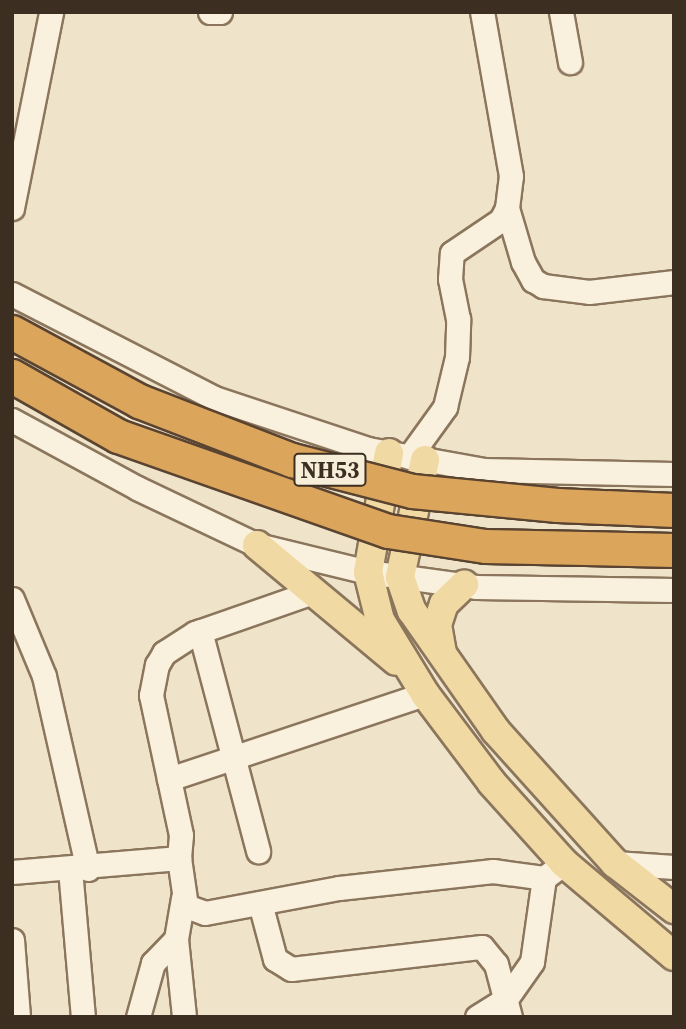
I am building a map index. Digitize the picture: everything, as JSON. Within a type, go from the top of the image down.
[{"type":"highway","name":"NH53","points":[[12,332],[139,401],[292,460],[412,491],[556,505],[674,510]]},
{"type":"highway","name":"NH53","points":[[12,376],[118,436],[388,531],[485,546],[674,550]]},
{"type":"main road","points":[[408,457],[368,572],[380,620],[420,685],[554,870],[674,956]]},
{"type":"main road","points":[[408,457],[400,577],[412,611],[443,659],[496,731],[615,863],[674,909]]},
{"type":"main road","points":[[257,545],[420,685]]},
{"type":"main road","points":[[443,659],[437,625],[444,604],[464,585]]},
{"type":"street","points":[[12,208],[51,12]]},
{"type":"street","points":[[210,12],[220,12]]},
{"type":"street","points":[[408,457],[445,407],[457,357],[456,302],[450,279],[452,253],[501,220],[507,208],[511,176],[482,12]]},
{"type":"street","points":[[561,12],[570,62]]},
{"type":"street","points":[[507,208],[523,262],[533,280],[543,286],[589,292],[674,282]]},
{"type":"street","points":[[12,294],[214,398],[408,457],[482,470],[674,474]]},
{"type":"street","points":[[12,420],[137,488],[257,545],[368,572],[464,585],[674,590]]},
{"type":"street","points":[[184,1017],[176,939],[183,898],[179,858],[181,835],[151,678],[164,653],[200,631],[313,592]]},
{"type":"street","points":[[12,599],[44,676],[79,869],[83,1017]]},
{"type":"street","points":[[200,631],[258,851]]},
{"type":"street","points":[[169,779],[233,759],[420,685]]},
{"type":"street","points":[[12,872],[79,869],[179,858]]},
{"type":"street","points":[[615,863],[674,867]]},
{"type":"street","points":[[183,898],[191,911],[205,913],[339,888],[494,871],[554,870],[532,962],[508,1008],[477,1017]]},
{"type":"street","points":[[260,903],[279,965],[290,969],[482,947],[496,964],[508,1008]]},
{"type":"street","points":[[138,1017],[153,963],[176,939]]},
{"type":"street","points":[[12,940],[16,1013]]}]
